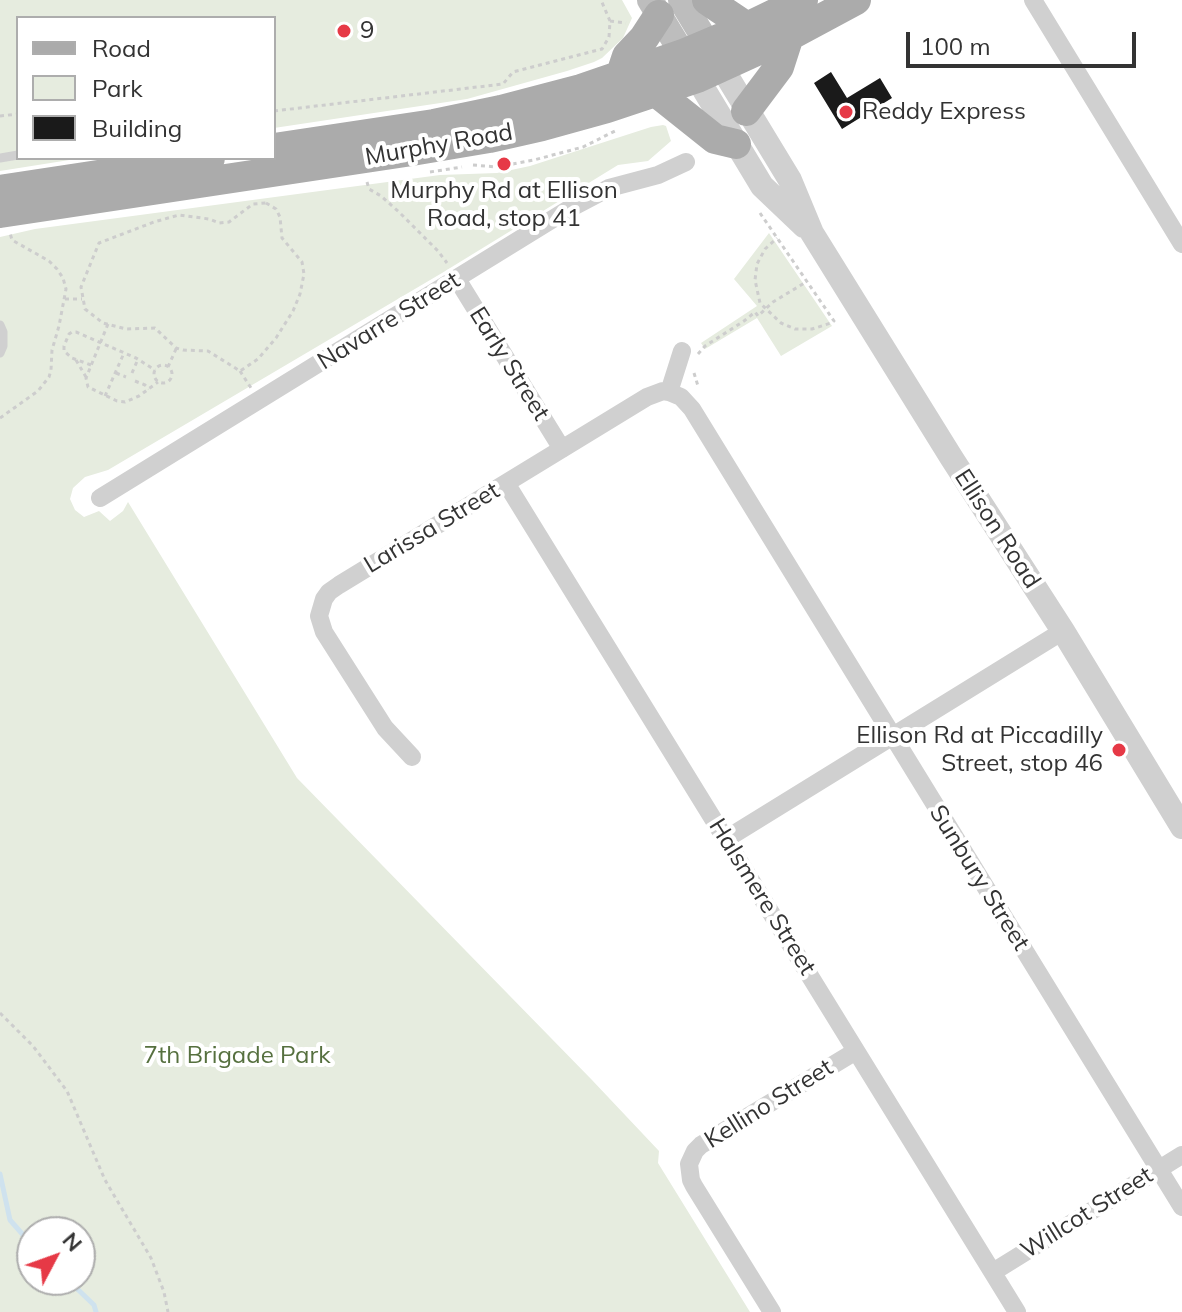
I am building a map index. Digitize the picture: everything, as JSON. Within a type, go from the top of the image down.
[{"type":"main road","points":[[707,0],[747,27]]},
{"type":"main road","name":"Murphy Road","points":[[12,211],[489,138],[555,123],[656,92],[747,27],[803,0]]},
{"type":"main road","name":"Murphy Road","points":[[276,148],[434,124],[620,77],[702,61],[789,36],[856,0]]},
{"type":"main road","points":[[620,77],[627,56],[644,38],[663,5]]},
{"type":"main road","name":"Ellison Road","points":[[663,5],[702,61]]},
{"type":"main road","points":[[746,111],[779,67],[789,36]]},
{"type":"main road","points":[[656,92],[715,139],[736,144]]},
{"type":"main road","points":[[0,190],[195,160]]},
{"type":"street","points":[[1033,0],[1182,244]]},
{"type":"street","name":"Ellison Road","points":[[702,61],[746,111],[790,180],[812,233],[1063,631],[1182,827]]},
{"type":"street","name":"Ellison Road","points":[[702,61],[736,144],[762,186],[812,233]]},
{"type":"street","name":"Navarre Street","points":[[100,498],[590,197],[609,188],[658,175],[686,162]]},
{"type":"street","name":"Early Street","points":[[457,279],[562,449]]},
{"type":"street","points":[[669,392],[682,351]]},
{"type":"street","name":"Larissa Street","points":[[412,757],[385,728],[324,632],[320,607],[329,592],[647,397],[669,392]]},
{"type":"street","name":"Sunbury Street","points":[[669,392],[681,397],[692,409],[1182,1207]]},
{"type":"street","name":"Halsmere Street","points":[[506,483],[1017,1312]]},
{"type":"street","points":[[726,839],[1063,631]]},
{"type":"street","name":"Kellino Street","points":[[772,1312],[694,1186],[689,1164],[701,1145],[856,1051]]},
{"type":"street","name":"Willcot Street","points":[[993,1272],[1182,1155]]},
{"type":"lane","points":[[0,325],[3,332],[0,353]]},
{"type":"path","points":[[276,111],[503,84],[513,72],[602,49],[609,37],[610,21],[601,0]]},
{"type":"path","points":[[367,182],[369,189],[390,204],[438,251],[457,279]]},
{"type":"path","points":[[240,371],[258,359],[276,338],[300,294],[304,274],[302,262],[282,238],[276,209],[266,203],[253,204],[229,222],[219,223],[179,215],[99,243],[81,287],[85,309],[103,323],[126,329],[155,328],[177,348],[208,351],[240,371],[254,391]]},
{"type":"path","points":[[0,418],[46,382],[66,289],[63,278],[49,261],[12,240],[9,229],[26,226],[12,211]]},
{"type":"path","points":[[698,386],[693,374],[699,352],[755,312],[758,316],[765,310],[773,302],[806,282],[834,321],[823,327],[795,329],[781,323],[765,310],[758,297],[755,280],[757,264],[765,249],[777,238]]},
{"type":"path","points":[[65,299],[82,299]]},
{"type":"path","points":[[86,377],[108,324]]},
{"type":"path","points":[[91,365],[64,351],[72,332],[138,359],[155,370]]},
{"type":"path","points":[[168,367],[177,348]]},
{"type":"path","points":[[105,396],[124,353]]},
{"type":"path","points":[[75,359],[88,387],[117,401],[133,400],[158,382]]},
{"type":"path","points":[[132,373],[138,359]]},
{"type":"path","points":[[160,366],[168,367],[171,378],[164,383],[158,382],[154,377],[155,370],[160,366]]},
{"type":"path","points":[[116,373],[126,377]]},
{"type":"path","points":[[135,381],[149,390]]},
{"type":"path","points":[[0,1013],[33,1046],[67,1091],[105,1180],[151,1258],[168,1312]]},
{"type":"green space","points":[[0,0],[622,0],[632,18],[623,38],[602,58],[567,71],[467,99],[276,128],[276,16],[16,16],[16,160],[69,160],[0,171]]},
{"type":"green space","name":"7th Brigade Park","points":[[666,126],[671,141],[648,161],[618,165],[108,470],[85,477],[73,488],[70,499],[75,510],[84,517],[99,511],[110,521],[123,511],[128,502],[297,778],[659,1151],[658,1163],[750,1312],[0,1312],[0,237],[35,229],[440,175],[497,173],[530,166],[651,127]]},
{"type":"green space","points":[[769,233],[832,326],[781,356],[757,318],[705,349],[701,343],[757,306],[734,279]]},
{"type":"building","points":[[831,72],[847,98],[880,78],[892,98],[842,129],[814,83]]},
{"type":"waterway","points":[[0,1174],[10,1220],[16,1227]]},
{"type":"waterway","points":[[85,1296],[94,1305],[96,1312]]},
{"type":"place","name":"9","points":[[344,31]]},
{"type":"place","name":"Reddy Express","points":[[846,112]]},
{"type":"place","name":"Murphy Rd at Ellison Road, stop 41","points":[[504,164]]},
{"type":"place","name":"Ellison Rd at Piccadilly Street, stop 46","points":[[1119,750]]}]
